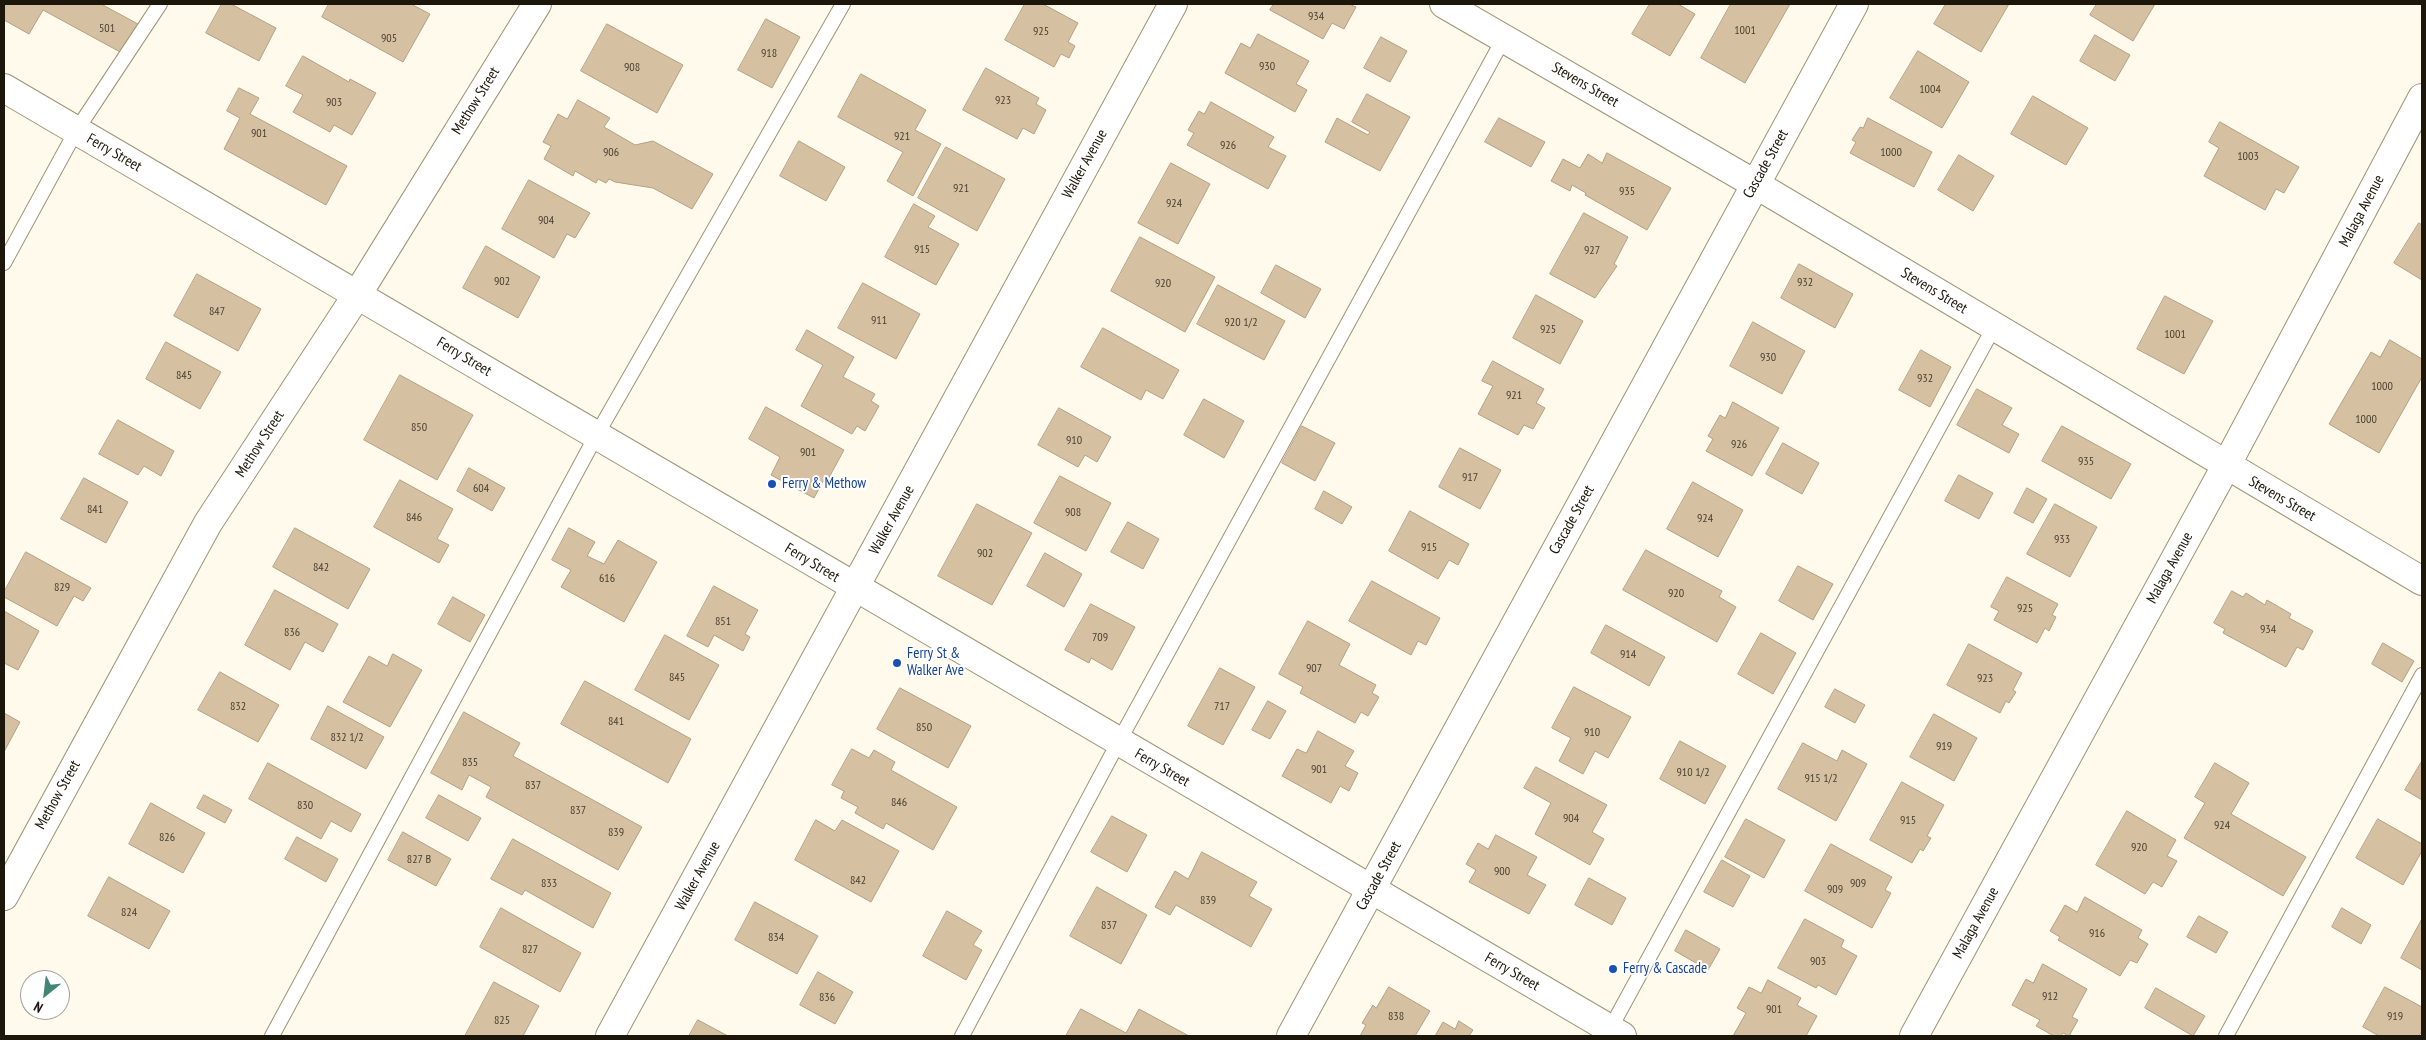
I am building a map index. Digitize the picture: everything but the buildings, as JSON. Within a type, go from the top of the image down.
[{"type":"street","name":"Methow Street","points":[[4,896],[208,523],[357,294],[537,4]]},
{"type":"street","name":"Walker Avenue","points":[[610,1036],[1173,4]]},
{"type":"street","name":"Stevens Street","points":[[1444,4],[1755,184],[2422,581]]},
{"type":"street","name":"Cascade Street","points":[[1291,1036],[1854,4]]},
{"type":"street","name":"Ferry Street","points":[[4,88],[854,588],[1616,1032]]},
{"type":"street","name":"Malaga Avenue","points":[[1914,1036],[2226,466],[2422,98]]},
{"type":"lane","points":[[4,263],[76,131],[160,4]]},
{"type":"lane","points":[[272,1036],[596,436],[843,4]]},
{"type":"lane","points":[[962,1036],[1118,742],[1504,38]]},
{"type":"lane","points":[[1616,1032],[1994,327]]},
{"type":"lane","points":[[2226,1036],[2422,675]]},
{"type":"place","name":"Ferry & Methow","points":[[772,484]]},
{"type":"place","name":"Ferry St & Walker Ave","points":[[897,663]]},
{"type":"place","name":"Ferry & Cascade","points":[[1613,969]]}]
